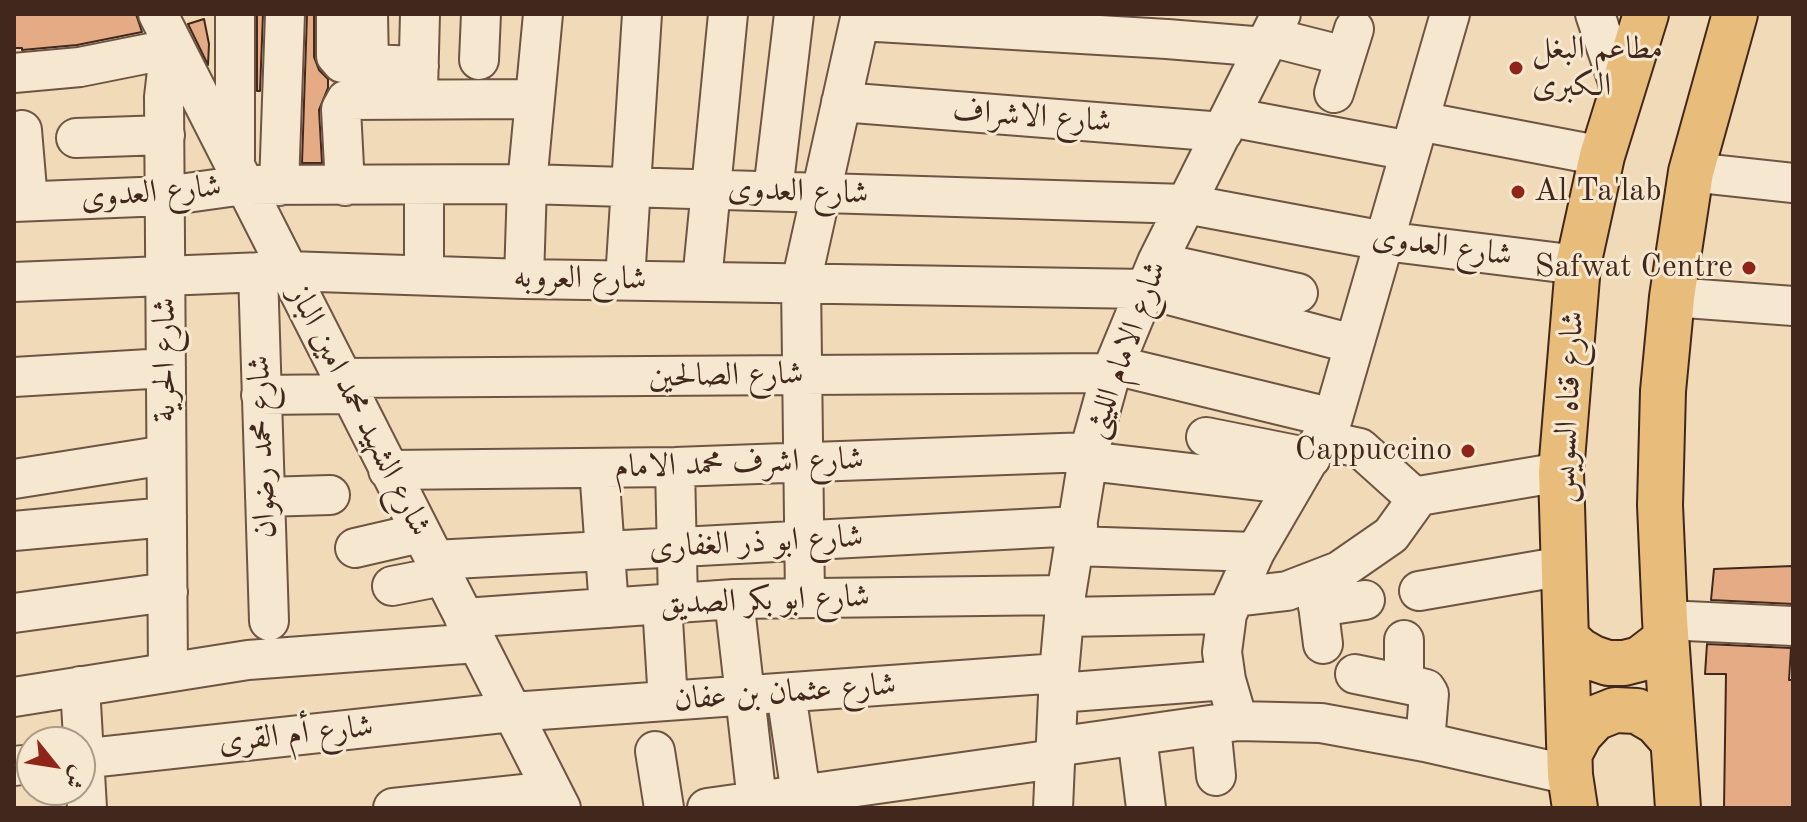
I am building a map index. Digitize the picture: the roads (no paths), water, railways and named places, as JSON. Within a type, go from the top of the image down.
[{"type":"main road","name":"شارع قناه السويس","points":[[1572,779],[1561,472],[1578,265],[1602,156],[1646,14]]},
{"type":"main road","points":[[1678,808],[1665,630],[1660,505],[1663,391],[1672,297],[1691,172],[1735,14]]},
{"type":"main road","points":[[1567,639],[1579,650],[1608,663],[1624,663],[1640,659],[1665,630]]},
{"type":"main road","points":[[1572,779],[1580,734],[1595,718],[1615,710],[1637,711],[1656,722],[1672,740]]},
{"type":"street","points":[[336,14],[336,56],[347,64],[369,65],[418,83],[535,99]]},
{"type":"street","points":[[368,14],[369,65]]},
{"type":"street","points":[[418,83],[420,14]]},
{"type":"street","points":[[479,60],[481,14]]},
{"type":"street","points":[[524,279],[527,184],[543,14]]},
{"type":"street","points":[[625,280],[642,14]]},
{"type":"street","points":[[702,281],[728,14]]},
{"type":"street","points":[[773,191],[794,14]]},
{"type":"street","points":[[1216,776],[1225,723],[1226,680],[1222,652],[1231,605],[1255,552],[1314,452],[1353,344],[1450,14]]},
{"type":"street","points":[[1595,14],[1621,91]]},
{"type":"street","points":[[805,598],[801,283],[861,17],[1169,26],[1349,42],[1334,93]]},
{"type":"street","points":[[235,20],[285,20],[253,179],[235,20]]},
{"type":"street","points":[[14,73],[80,67],[166,26]]},
{"type":"street","name":"شارع الشهيد محمد امين الباز","points":[[166,26],[253,179],[273,272],[346,386],[556,800]]},
{"type":"street","name":"شارع الحرية","points":[[166,26],[168,672]]},
{"type":"street","name":"شارع الامام الليثى","points":[[1053,808],[1058,683],[1065,606],[1089,457],[1112,369],[1151,275],[1272,33]]},
{"type":"street","points":[[345,186],[341,156],[343,103],[418,83]]},
{"type":"street","name":"شارع الاشراف","points":[[841,102],[1414,136],[1602,156]]},
{"type":"street","points":[[21,202],[22,130]]},
{"type":"street","points":[[76,138],[165,135]]},
{"type":"street","points":[[1691,172],[1793,183]]},
{"type":"street","name":"شارع العدوى","points":[[21,202],[165,196],[253,179],[345,186],[630,186],[1186,204],[1384,241],[1578,265]]},
{"type":"street","points":[[424,185],[424,275]]},
{"type":"street","name":"شارع العروبه","points":[[14,282],[273,272],[801,283],[1151,275],[1297,299],[1353,344]]},
{"type":"street","name":"شارع محمد رضوان","points":[[269,621],[261,395],[273,272]]},
{"type":"street","points":[[1672,297],[1793,306]]},
{"type":"street","name":"شارع الصالحين","points":[[261,395],[548,365],[802,375],[1112,369],[1314,452]]},
{"type":"street","points":[[14,377],[166,368]]},
{"type":"street","points":[[1206,437],[1314,452],[1337,443],[1360,448],[1411,494],[1419,496],[1561,472]]},
{"type":"street","name":"شارع اشرف محمد الامام","points":[[388,470],[675,467],[1314,452]]},
{"type":"street","points":[[14,479],[166,455]]},
{"type":"street","points":[[668,701],[670,604],[676,547],[675,467]]},
{"type":"street","points":[[599,468],[609,608]]},
{"type":"street","points":[[265,497],[330,495]]},
{"type":"street","points":[[1317,594],[1339,571],[1391,535],[1419,496]]},
{"type":"street","points":[[14,531],[167,517]]},
{"type":"street","name":"شارع ابو ذر الغفارى","points":[[432,556],[605,551],[805,540],[1076,536],[1255,552]]},
{"type":"street","points":[[355,548],[432,556]]},
{"type":"street","points":[[392,586],[432,556]]},
{"type":"street","points":[[1419,591],[1564,566]]},
{"type":"street","name":"شارع ابو بكر الصديق","points":[[14,697],[609,608],[734,599],[805,598],[1065,606],[1231,605],[1287,591],[1317,594]]},
{"type":"street","points":[[14,613],[168,592]]},
{"type":"street","points":[[1317,594],[1365,600]]},
{"type":"street","points":[[1317,594],[1323,644]]},
{"type":"street","points":[[734,599],[757,801]]},
{"type":"street","points":[[1665,630],[1793,626]]},
{"type":"street","points":[[1404,640],[1404,673],[1414,686]]},
{"type":"street","points":[[1355,674],[1426,689],[1429,694],[1425,742]]},
{"type":"street","name":"شارع عثمان بن عفان","points":[[512,712],[786,693],[1226,680]]},
{"type":"street","points":[[80,686],[81,726]]},
{"type":"street","points":[[786,693],[802,801]]},
{"type":"street","name":"شارع أم القرى","points":[[96,757],[512,712]]},
{"type":"street","points":[[707,808],[757,801],[802,801],[1137,736],[1225,723],[1321,723],[1425,742],[1572,779]]},
{"type":"street","points":[[1137,736],[1146,808]]},
{"type":"street","points":[[655,751],[664,808]]},
{"type":"street","points":[[393,808],[556,800]]},
{"type":"place","name":"مطاعم البغل الكبرى","points":[[1516,68]]},
{"type":"place","name":"Al Ta'lab","points":[[1518,192]]},
{"type":"place","name":"Safwat Centre","points":[[1749,268]]},
{"type":"place","name":"Cappuccino","points":[[1468,451]]}]
